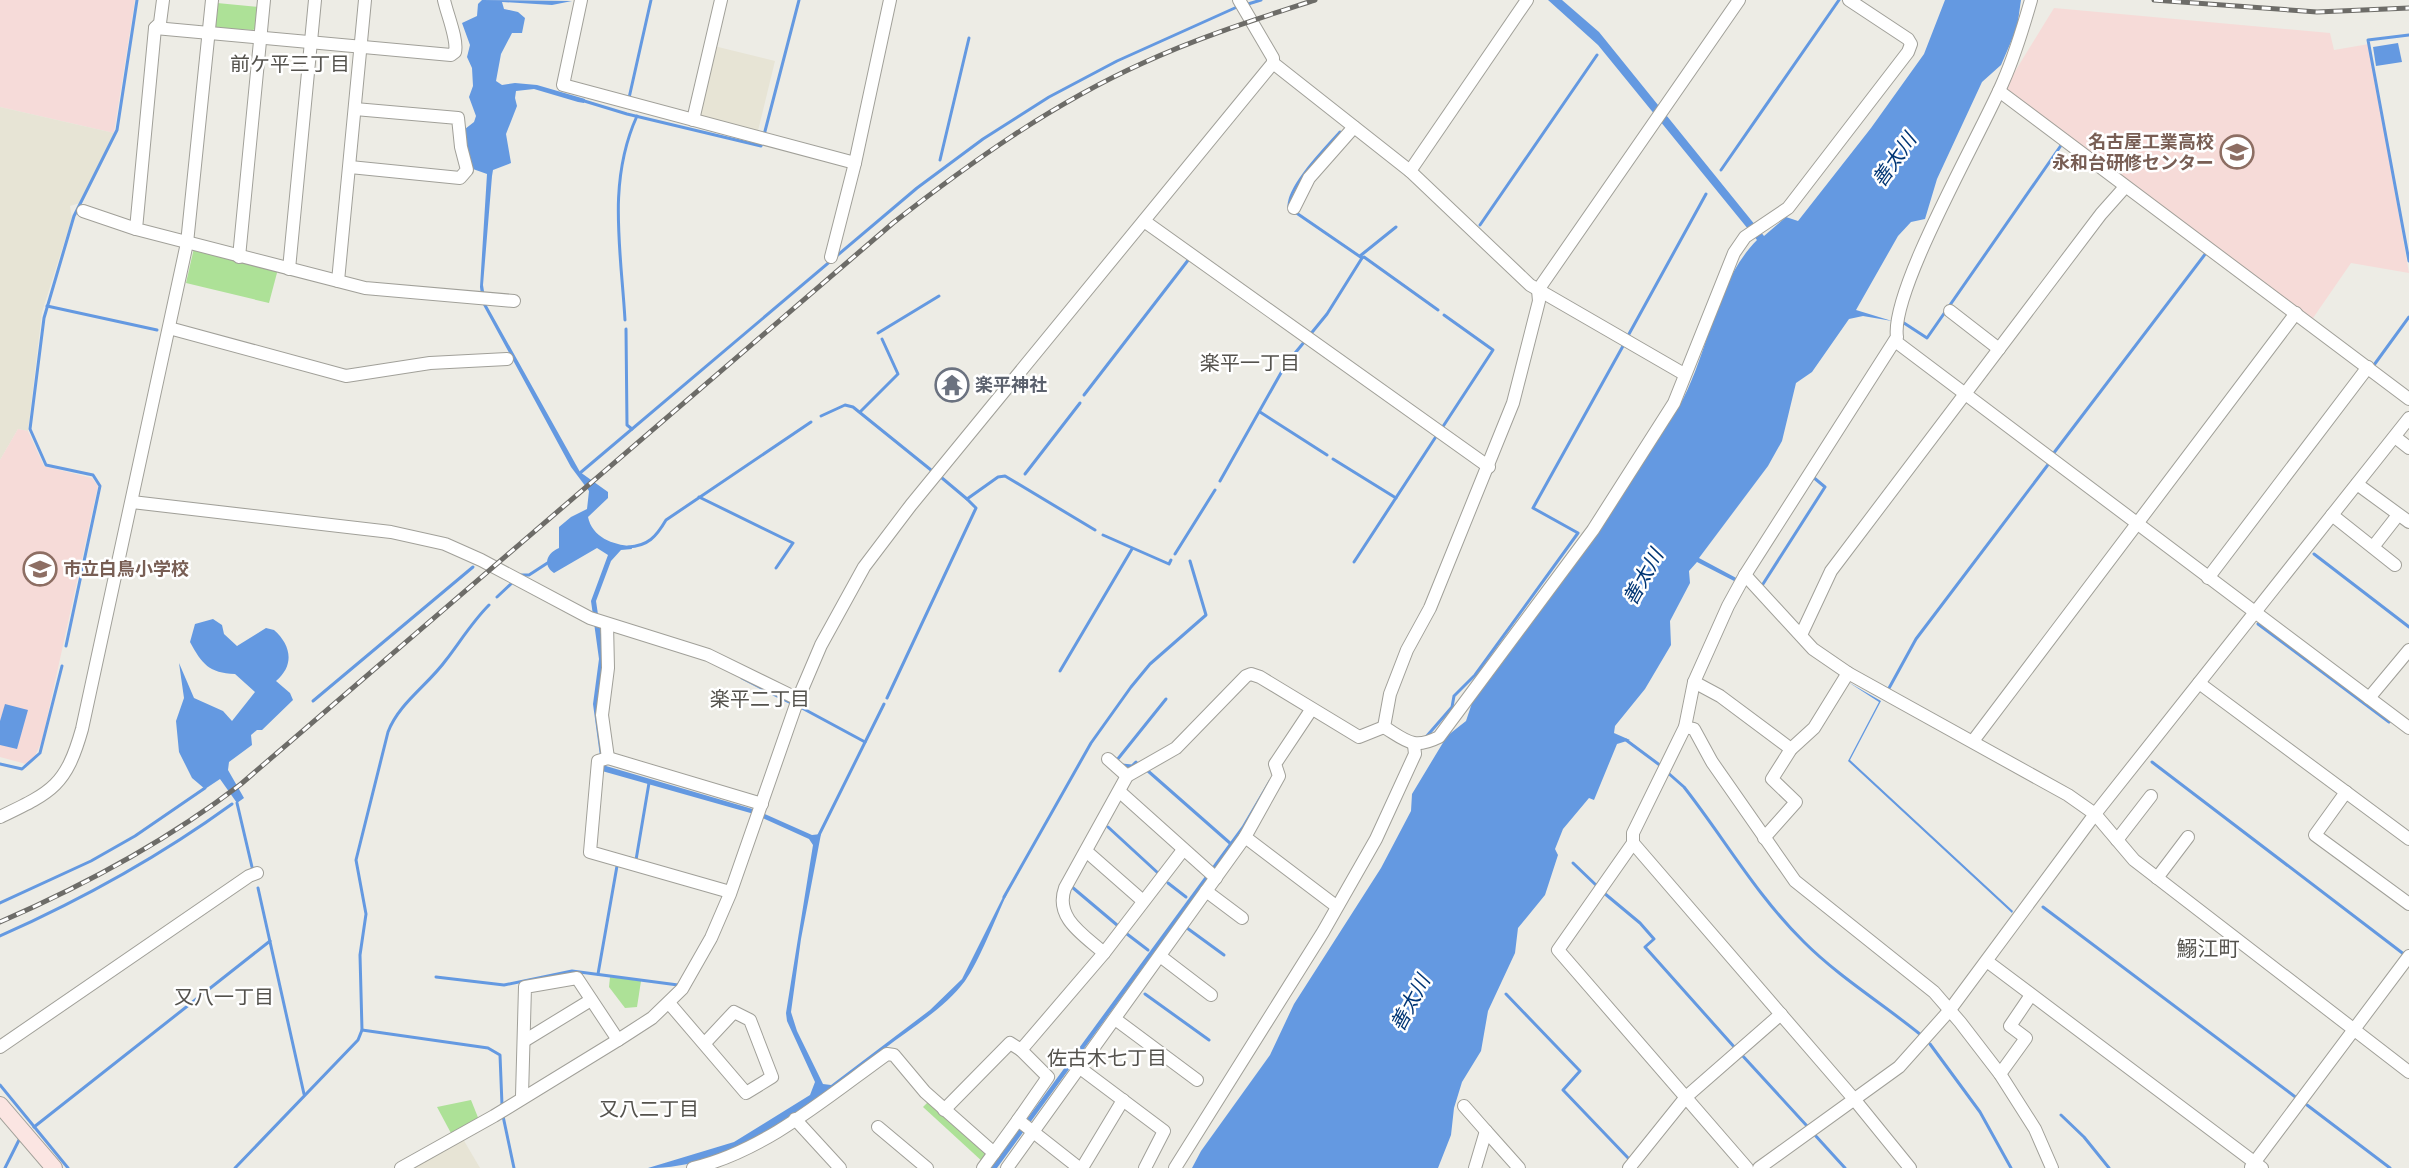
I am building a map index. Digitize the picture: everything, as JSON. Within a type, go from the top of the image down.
[{"type":"main road","points":[[0,1105],[54,1168]]},
{"type":"street","points":[[136,228],[155,28],[160,23],[163,0]]},
{"type":"street","points":[[0,817],[45,795],[65,776],[73,761],[132,502],[187,243],[212,0]]},
{"type":"street","points":[[238,257],[264,0]]},
{"type":"street","points":[[289,269],[315,0]]},
{"type":"street","points":[[338,281],[365,0]]},
{"type":"street","points":[[155,28],[451,55],[455,52],[456,42],[444,0]]},
{"type":"street","points":[[581,0],[563,85],[855,163]]},
{"type":"street","points":[[693,120],[721,0]]},
{"type":"street","points":[[831,257],[855,163],[890,0]]},
{"type":"street","points":[[1239,0],[1269,51],[1273,63],[1410,171],[1538,290],[1684,375]]},
{"type":"street","points":[[1410,171],[1527,0]]},
{"type":"street","points":[[1384,727],[1390,694],[1407,650],[1430,608],[1489,467],[1526,357],[1539,301],[1538,290],[1739,0]]},
{"type":"street","points":[[1384,727],[1414,745],[1424,745],[1439,737],[1593,530],[1674,403],[1734,253],[1755,231],[1788,208],[1908,52],[1911,44],[1908,39],[1849,0]]},
{"type":"street","points":[[1747,1168],[1558,950],[1633,843],[1633,833],[1685,727],[1694,682],[1745,575],[1895,341],[1902,301],[1999,91],[2031,0]]},
{"type":"street","points":[[401,1168],[494,1116],[522,1096],[618,1040],[652,1018],[669,1003],[692,973],[711,938],[760,810],[798,699],[821,645],[864,567],[911,505],[1273,63]]},
{"type":"street","points":[[1999,91],[2409,399]]},
{"type":"street","points":[[350,167],[460,178],[467,170],[461,147],[458,118],[355,109]]},
{"type":"street","points":[[1294,208],[1309,178],[1354,127]]},
{"type":"street","points":[[1801,635],[1831,570],[2101,214],[2125,187]]},
{"type":"street","points":[[83,211],[238,257],[364,288],[514,301]]},
{"type":"street","points":[[1144,221],[1489,467]]},
{"type":"street","points":[[1950,311],[1999,348]]},
{"type":"street","points":[[1973,741],[2295,313]]},
{"type":"street","points":[[169,328],[346,376],[430,363],[507,359]]},
{"type":"street","points":[[1895,341],[1966,392],[2208,578],[2409,728]]},
{"type":"street","points":[[2208,578],[2368,367]]},
{"type":"street","points":[[1759,1168],[1899,1067],[1950,1011],[2095,814],[2409,418]]},
{"type":"street","points":[[2395,437],[2409,448]]},
{"type":"street","points":[[2357,484],[2409,522]]},
{"type":"street","points":[[132,502],[391,532],[439,543],[481,560],[599,621],[708,655],[798,699]]},
{"type":"street","points":[[2332,515],[2395,565]]},
{"type":"street","points":[[2373,548],[2398,515]]},
{"type":"street","points":[[1745,575],[1813,649],[1883,695],[1973,741],[2068,795],[2095,814],[2134,860],[2409,1072]]},
{"type":"street","points":[[599,621],[608,668],[602,716],[604,759],[590,852],[730,892]]},
{"type":"street","points":[[2369,698],[2409,650]]},
{"type":"street","points":[[1764,838],[1796,802],[1772,779],[1791,749],[1814,728],[1848,673]]},
{"type":"street","points":[[1104,953],[1065,916],[1060,900],[1127,776],[1176,748],[1245,676],[1251,674],[1260,677],[1359,737],[1384,727]]},
{"type":"street","points":[[1694,682],[1720,696],[1791,749]]},
{"type":"street","points":[[2199,683],[2409,839]]},
{"type":"street","points":[[983,1168],[994,1153],[1026,1126],[1080,1068],[1206,891],[1211,875],[1245,837],[1279,776],[1275,764],[1311,710]]},
{"type":"street","points":[[1685,727],[1694,729],[1712,762],[1795,880],[1809,894],[1934,992],[1950,1011],[2000,1074],[2035,1129],[2052,1168]]},
{"type":"street","points":[[1175,1168],[1377,839],[1415,754],[1414,745]]},
{"type":"street","points":[[604,759],[760,810]]},
{"type":"street","points":[[1108,759],[1127,776]]},
{"type":"street","points":[[1120,792],[1211,875]]},
{"type":"street","points":[[2346,792],[2315,835],[2409,904]]},
{"type":"street","points":[[2117,840],[2151,796]]},
{"type":"street","points":[[1245,837],[1336,906]]},
{"type":"street","points":[[2157,878],[2188,837]]},
{"type":"street","points":[[1633,843],[1854,1099],[1910,1168]]},
{"type":"street","points":[[1086,850],[1143,901]]},
{"type":"street","points":[[1021,1050],[1104,953],[1183,850]]},
{"type":"street","points":[[0,1047],[249,876],[257,873]]},
{"type":"street","points":[[1206,891],[1242,918]]},
{"type":"street","points":[[1160,956],[1211,995]]},
{"type":"street","points":[[1988,962],[2256,1166],[2409,956]]},
{"type":"street","points":[[522,1096],[525,987],[577,978],[618,1040]]},
{"type":"street","points":[[2000,1074],[2026,1038],[2010,1026],[2031,995]]},
{"type":"street","points":[[524,1041],[591,1000]]},
{"type":"street","points":[[669,1003],[746,1093],[772,1077],[750,1020],[734,1012],[705,1043]]},
{"type":"street","points":[[1629,1168],[1686,1097],[1781,1014]]},
{"type":"street","points":[[1115,1019],[1197,1080]]},
{"type":"street","points":[[944,1110],[1010,1043],[1021,1050],[1048,1077],[1007,1168]]},
{"type":"street","points":[[693,1168],[723,1161],[795,1119],[887,1054],[894,1056],[944,1110],[994,1153]]},
{"type":"street","points":[[1080,1068],[1164,1131],[1145,1168]]},
{"type":"street","points":[[1026,1126],[1080,1168],[1123,1100]]},
{"type":"street","points":[[1464,1106],[1519,1168]]},
{"type":"street","points":[[795,1119],[840,1168]]},
{"type":"street","points":[[878,1127],[927,1168]]},
{"type":"street","points":[[1475,1168],[1486,1131]]},
{"type":"shaded area","points":[[0,0],[135,0],[114,133],[0,107]]},
{"type":"shaded area","name":"名古屋工業高校 永和台研修センター","points":[[2054,8],[2330,33],[2334,50],[2369,44],[2409,273],[2351,263],[2311,321],[2003,91]]},
{"type":"shaded area","points":[[714,46],[775,61],[757,135],[699,119]]},
{"type":"shaded area","points":[[0,107],[114,133],[80,203],[70,206],[72,218],[42,312],[28,431],[18,429],[0,460]]},
{"type":"shaded area","name":"市立白鳥小学校","points":[[18,429],[28,431],[44,466],[92,478],[98,486],[42,741],[35,756],[26,764],[0,757],[0,460]]},
{"type":"shaded area","points":[[463,1139],[480,1168],[412,1168]]},
{"type":"green space","points":[[217,3],[259,7],[257,28],[253,30],[217,28],[215,25]]},
{"type":"green space","points":[[194,248],[278,269],[269,303],[186,283]]},
{"type":"green space","points":[[610,977],[641,981],[637,1007],[625,1008],[609,987]]},
{"type":"green space","points":[[471,1100],[479,1120],[452,1135],[437,1107]]},
{"type":"green space","points":[[930,1100],[992,1153],[984,1163],[923,1107]]},
{"type":"water","points":[[482,0],[572,1],[552,5],[502,2],[504,9],[518,12],[525,18],[522,33],[512,33],[501,54],[496,81],[502,85],[515,83],[537,85],[585,99],[584,103],[534,89],[516,91],[517,106],[506,134],[511,163],[493,170],[483,285],[486,304],[580,472],[608,492],[608,498],[588,517],[590,524],[604,539],[631,546],[632,549],[621,550],[611,561],[596,601],[605,662],[598,720],[606,766],[756,810],[812,835],[821,834],[801,939],[791,1012],[797,1031],[823,1084],[831,1085],[930,1010],[962,979],[1003,897],[1007,894],[971,972],[957,991],[938,1009],[831,1090],[774,1128],[714,1157],[682,1165],[648,1168],[734,1142],[810,1095],[815,1082],[787,1021],[786,1013],[813,845],[809,839],[754,814],[602,771],[593,704],[599,659],[591,601],[608,555],[597,548],[554,573],[548,566],[547,559],[559,548],[559,527],[571,517],[587,509],[589,491],[571,467],[482,303],[480,287],[487,174],[473,169],[467,153],[465,129],[474,122],[476,116],[469,97],[473,86],[472,68],[467,57],[470,45],[462,23],[477,16],[478,4]]},
{"type":"water","name":"善太川","points":[[1548,0],[1562,0],[1599,32],[1764,236],[1786,217],[1798,221],[1871,128],[1924,54],[1945,0],[2021,0],[2017,28],[2001,65],[1982,82],[1937,179],[1925,219],[1911,222],[1898,236],[1856,310],[1892,321],[1863,316],[1849,319],[1812,372],[1796,383],[1782,441],[1768,466],[1699,558],[1740,580],[1738,583],[1697,562],[1689,571],[1690,583],[1670,621],[1671,645],[1645,689],[1615,726],[1614,733],[1630,740],[1617,744],[1594,800],[1589,798],[1563,829],[1555,849],[1558,855],[1545,895],[1518,928],[1515,953],[1488,1011],[1481,1051],[1462,1082],[1454,1108],[1451,1135],[1438,1168],[1192,1168],[1201,1151],[1270,1055],[1294,1004],[1381,868],[1411,811],[1412,794],[1447,736],[1466,721],[1472,703],[1577,560],[1678,408],[1692,379],[1722,295],[1743,257],[1757,240],[1598,45]]},
{"type":"water","points":[[2398,43],[2402,62],[2376,66],[2373,47]]},
{"type":"water","points":[[213,619],[222,625],[224,634],[237,646],[266,628],[274,630],[284,642],[288,655],[286,668],[276,681],[290,693],[293,700],[262,730],[257,730],[251,735],[252,745],[229,762],[228,770],[244,798],[237,803],[220,779],[205,789],[192,778],[179,752],[176,721],[184,698],[179,663],[194,698],[223,711],[232,721],[255,692],[235,674],[219,672],[207,666],[194,650],[190,642],[195,624]]},
{"type":"water","points":[[1848,682],[1881,701],[1850,760],[2013,911],[2012,913],[1848,761],[1879,702]]},
{"type":"water","points":[[5,704],[28,710],[17,749],[0,745],[0,721]]},
{"type":"water","points":[[1269,780],[1272,782],[1239,836],[997,1168],[991,1168],[1242,826]]},
{"type":"waterway","points":[[66,646],[100,486],[93,475],[46,465],[30,429],[44,318],[74,216],[117,130],[137,0]]},
{"type":"waterway","points":[[629,98],[651,0]]},
{"type":"waterway","points":[[764,135],[799,0]]},
{"type":"waterway","points":[[1248,4],[1261,0]]},
{"type":"waterway","points":[[1721,170],[1839,0]]},
{"type":"waterway","points":[[580,473],[917,188],[983,139],[1049,97],[1117,61],[1237,7]]},
{"type":"waterway","points":[[2409,35],[2368,40],[2409,261]]},
{"type":"waterway","points":[[940,160],[969,38]]},
{"type":"waterway","points":[[1480,225],[1597,55]]},
{"type":"waterway","points":[[581,100],[627,114],[761,146],[763,141]]},
{"type":"waterway","points":[[625,320],[619,242],[619,191],[622,166],[637,116]]},
{"type":"waterway","points":[[1289,206],[1301,178],[1340,132]]},
{"type":"waterway","points":[[1904,323],[1927,338],[2062,144]]},
{"type":"waterway","points":[[1629,334],[1706,194]]},
{"type":"waterway","points":[[1295,212],[1362,258],[1364,257],[1438,310]]},
{"type":"waterway","points":[[1360,256],[1396,227]]},
{"type":"waterway","points":[[2053,454],[2206,253]]},
{"type":"waterway","points":[[1309,336],[1327,314],[1362,258]]},
{"type":"waterway","points":[[1084,395],[1189,259]]},
{"type":"waterway","points":[[878,333],[939,296]]},
{"type":"waterway","points":[[47,306],[157,330]]},
{"type":"waterway","points":[[1442,428],[1493,350],[1444,315]]},
{"type":"waterway","points":[[2374,365],[2409,317]]},
{"type":"waterway","points":[[626,329],[627,425],[632,429]]},
{"type":"waterway","points":[[860,412],[898,374],[882,339]]},
{"type":"waterway","points":[[1220,481],[1286,364],[1305,341]]},
{"type":"waterway","points":[[1426,737],[1452,707],[1454,696],[1475,675],[1578,533],[1533,508],[1623,346]]},
{"type":"waterway","points":[[1025,474],[1080,403]]},
{"type":"waterway","points":[[821,416],[845,405],[853,407],[931,470]]},
{"type":"waterway","points":[[1260,412],[1327,455]]},
{"type":"waterway","points":[[628,547],[641,545],[651,540],[666,520],[811,422]]},
{"type":"waterway","points":[[1354,562],[1437,435]]},
{"type":"waterway","points":[[1333,459],[1396,498]]},
{"type":"waterway","points":[[1888,690],[1916,639],[2050,462]]},
{"type":"waterway","points":[[942,478],[967,499],[998,477],[1005,476],[1095,530]]},
{"type":"waterway","points":[[1763,584],[1825,487],[1813,477]]},
{"type":"waterway","points":[[1175,554],[1215,490]]},
{"type":"waterway","points":[[699,497],[793,543],[776,568]]},
{"type":"waterway","points":[[887,698],[976,508],[967,499]]},
{"type":"waterway","points":[[1103,535],[1169,564],[1171,560]]},
{"type":"waterway","points":[[1060,671],[1132,549]]},
{"type":"waterway","points":[[2314,554],[2409,627]]},
{"type":"waterway","points":[[1004,897],[1091,743],[1131,687],[1150,664],[1206,615],[1190,561]]},
{"type":"waterway","points":[[521,575],[529,575],[549,562]]},
{"type":"waterway","points":[[313,701],[473,567]]},
{"type":"waterway","points":[[497,597],[513,582]]},
{"type":"waterway","points":[[235,1168],[358,1040],[362,1030],[360,955],[366,914],[356,860],[388,732],[406,703],[439,669],[489,605]]},
{"type":"waterway","points":[[2258,624],[2389,722]]},
{"type":"waterway","points":[[0,764],[22,769],[40,753],[62,666]]},
{"type":"waterway","points":[[742,678],[791,703]]},
{"type":"waterway","points":[[1117,760],[1166,699]]},
{"type":"waterway","points":[[818,837],[884,704]]},
{"type":"waterway","points":[[802,708],[865,742]]},
{"type":"waterway","points":[[1626,740],[1661,766]]},
{"type":"waterway","points":[[1122,765],[1132,766],[1136,762]]},
{"type":"waterway","points":[[2152,762],[2405,955]]},
{"type":"waterway","points":[[1148,771],[1231,844]]},
{"type":"waterway","points":[[1667,772],[1684,787],[1771,906],[1804,942],[1846,979],[1921,1035]]},
{"type":"waterway","points":[[636,860],[649,783]]},
{"type":"waterway","points":[[0,903],[91,861],[135,836],[205,788]]},
{"type":"waterway","points":[[237,803],[252,867]]},
{"type":"waterway","points":[[0,936],[120,876],[177,842],[232,804]]},
{"type":"waterway","points":[[1108,827],[1158,873]]},
{"type":"waterway","points":[[1573,863],[1597,886]]},
{"type":"waterway","points":[[598,974],[617,866]]},
{"type":"waterway","points":[[1168,883],[1186,897]]},
{"type":"waterway","points":[[1072,887],[1117,925]]},
{"type":"waterway","points":[[258,888],[304,1094]]},
{"type":"waterway","points":[[1604,893],[1640,923],[1654,939],[1645,947],[1736,1049]]},
{"type":"waterway","points":[[2043,907],[2298,1099]]},
{"type":"waterway","points":[[1187,928],[1224,955]]},
{"type":"waterway","points":[[1127,934],[1148,950]]},
{"type":"waterway","points":[[34,1127],[270,941]]},
{"type":"waterway","points":[[436,977],[504,985],[572,971],[678,985]]},
{"type":"waterway","points":[[1145,994],[1209,1040]]},
{"type":"waterway","points":[[1506,994],[1580,1071],[1563,1090],[1630,1160]]},
{"type":"waterway","points":[[362,1030],[488,1048],[500,1055],[502,1105]]},
{"type":"waterway","points":[[1930,1044],[1980,1112],[2011,1168]]},
{"type":"waterway","points":[[1741,1054],[1807,1126]]},
{"type":"waterway","points":[[0,1085],[68,1168]]},
{"type":"waterway","points":[[2307,1105],[2390,1168]]},
{"type":"waterway","points":[[2061,1115],[2084,1137],[2109,1168]]},
{"type":"waterway","points":[[503,1116],[514,1168]]},
{"type":"waterway","points":[[1814,1134],[1845,1168]]},
{"type":"waterway","points":[[5,1168],[19,1140]]},
{"type":"railway","points":[[0,922],[63,893],[155,843],[241,784],[893,223],[982,156],[1044,116],[1109,79],[1143,63],[1250,21],[1315,0]]},
{"type":"railway","points":[[2154,0],[2317,12],[2409,8]]},
{"type":"place","name":"名古屋工業高校 永和台研修センター","points":[[2237,152]]},
{"type":"place","name":"楽平神社","points":[[952,385]]},
{"type":"place","name":"市立白鳥小学校","points":[[40,569]]},
{"type":"district","name":"前ケ平三丁目","points":[[290,64]]},
{"type":"district","name":"楽平一丁目","points":[[1250,363]]},
{"type":"district","name":"楽平二丁目","points":[[760,699]]},
{"type":"district","name":"鰯江町","points":[[2208,949]]},
{"type":"district","name":"又八一丁目","points":[[224,997]]},
{"type":"district","name":"佐古木七丁目","points":[[1107,1058]]},
{"type":"district","name":"又八二丁目","points":[[649,1109]]}]
